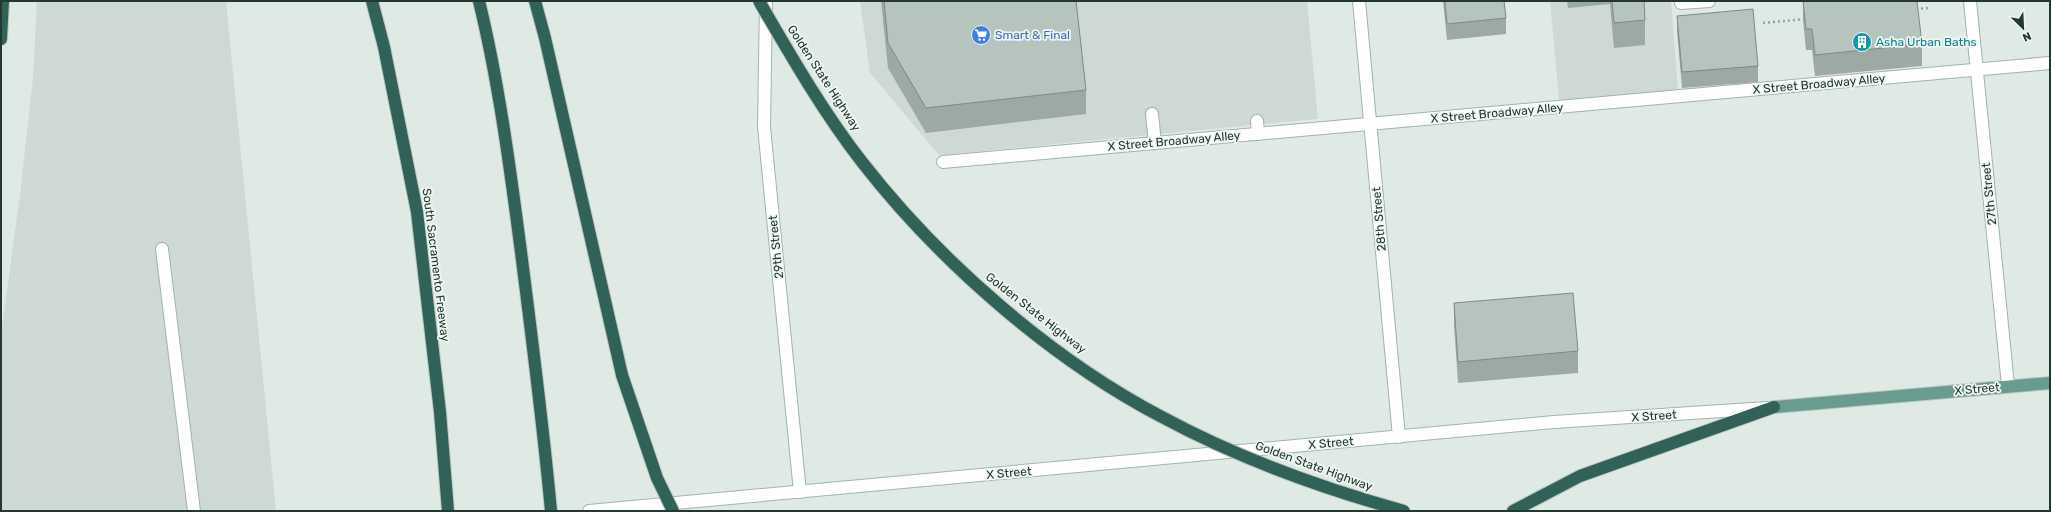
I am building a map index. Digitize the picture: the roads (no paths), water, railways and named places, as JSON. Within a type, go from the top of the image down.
[{"type":"highway","points":[[2,33],[3,1]]},
{"type":"highway","name":"South Sacramento Freeway","points":[[372,1],[384,47],[417,212],[440,412],[448,511]]},
{"type":"highway","points":[[479,1],[490,45],[515,203],[541,408],[551,511]]},
{"type":"highway","points":[[535,1],[545,38],[622,374],[658,478],[673,511]]},
{"type":"highway","name":"Golden State Highway","points":[[759,1],[818,97],[862,162],[914,222],[969,278],[1029,329],[1094,376],[1161,417],[1233,452],[1356,498],[1404,511]]},
{"type":"highway","points":[[1513,511],[1580,476],[1774,407]]},
{"type":"main road","name":"X Street","points":[[1774,407],[2050,383]]},
{"type":"street","name":"29th Street","points":[[766,1],[764,127],[800,492]]},
{"type":"street","name":"28th Street","points":[[1359,1],[1399,437]]},
{"type":"street","points":[[1681,3],[1709,1]]},
{"type":"street","name":"27th Street","points":[[1970,1],[2008,386]]},
{"type":"street","name":"X Street Broadway Alley","points":[[943,162],[2050,63]]},
{"type":"street","points":[[1152,114],[1155,143]]},
{"type":"street","points":[[1257,121],[1258,134]]},
{"type":"street","points":[[162,249],[194,511]]},
{"type":"street","name":"X Street","points":[[589,511],[1554,422],[1774,407]]},
{"type":"place","name":"Smart & Final","points":[[981,35]]},
{"type":"place","name":"Asha Urban Baths","points":[[1862,42]]}]
